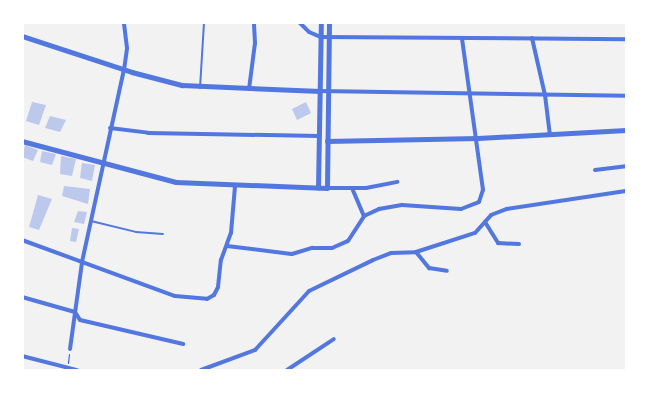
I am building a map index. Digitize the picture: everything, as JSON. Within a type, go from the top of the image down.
[{"type":"street","points":[[70,349],[82,262],[124,70],[127,48],[124,22]]},
{"type":"street","points":[[248,89],[255,43],[254,22]]},
{"type":"street","points":[[299,22],[309,32],[321,37],[626,39]]},
{"type":"street","points":[[318,188],[321,22]]},
{"type":"street","points":[[327,188],[329,22]]},
{"type":"street","points":[[22,36],[124,70],[200,88],[626,96]]},
{"type":"street","points":[[227,246],[292,254],[312,248],[338,247],[348,241],[364,216],[402,205],[465,209],[478,202],[483,187],[475,138],[472,93],[462,38]]},
{"type":"street","points":[[532,38],[545,95],[550,134]]},
{"type":"street","points":[[110,128],[148,133],[319,136]]},
{"type":"street","points":[[327,141],[475,138],[626,130]]},
{"type":"street","points":[[22,141],[102,164],[176,182],[235,186],[318,188],[352,188],[397,182]]},
{"type":"street","points":[[595,170],[626,166]]},
{"type":"street","points":[[22,240],[175,296],[203,300],[217,291],[227,246],[235,186]]},
{"type":"street","points":[[352,188],[364,216]]},
{"type":"street","points":[[201,370],[259,348],[301,299],[318,286],[387,254],[416,252],[475,233],[494,214],[507,209],[626,191]]},
{"type":"street","points":[[485,222],[498,243],[519,244]]},
{"type":"street","points":[[416,252],[429,268],[447,270]]},
{"type":"street","points":[[22,297],[75,312],[80,320],[183,344]]},
{"type":"street","points":[[287,370],[334,339]]},
{"type":"street","points":[[22,356],[76,370]]},
{"type":"lane","points":[[200,88],[204,23]]},
{"type":"lane","points":[[91,221],[136,232],[163,234]]},
{"type":"path","points":[[68,367],[70,349]]},
{"type":"building","points":[[32,102],[46,105],[39,125],[26,121]]},
{"type":"building","points":[[306,102],[311,113],[297,120],[292,109]]},
{"type":"building","points":[[50,116],[66,120],[60,132],[45,128]]},
{"type":"building","points":[[25,145],[38,150],[33,161],[22,157]]},
{"type":"building","points":[[42,151],[56,154],[52,165],[40,162]]},
{"type":"building","points":[[61,156],[76,159],[72,176],[60,174]]},
{"type":"building","points":[[82,163],[95,165],[92,181],[80,178]]},
{"type":"building","points":[[64,186],[90,189],[88,204],[62,196]]},
{"type":"building","points":[[38,195],[52,199],[39,230],[29,227]]},
{"type":"building","points":[[78,211],[87,212],[84,224],[74,222]]},
{"type":"building","points":[[72,228],[79,229],[76,242],[70,241]]}]
